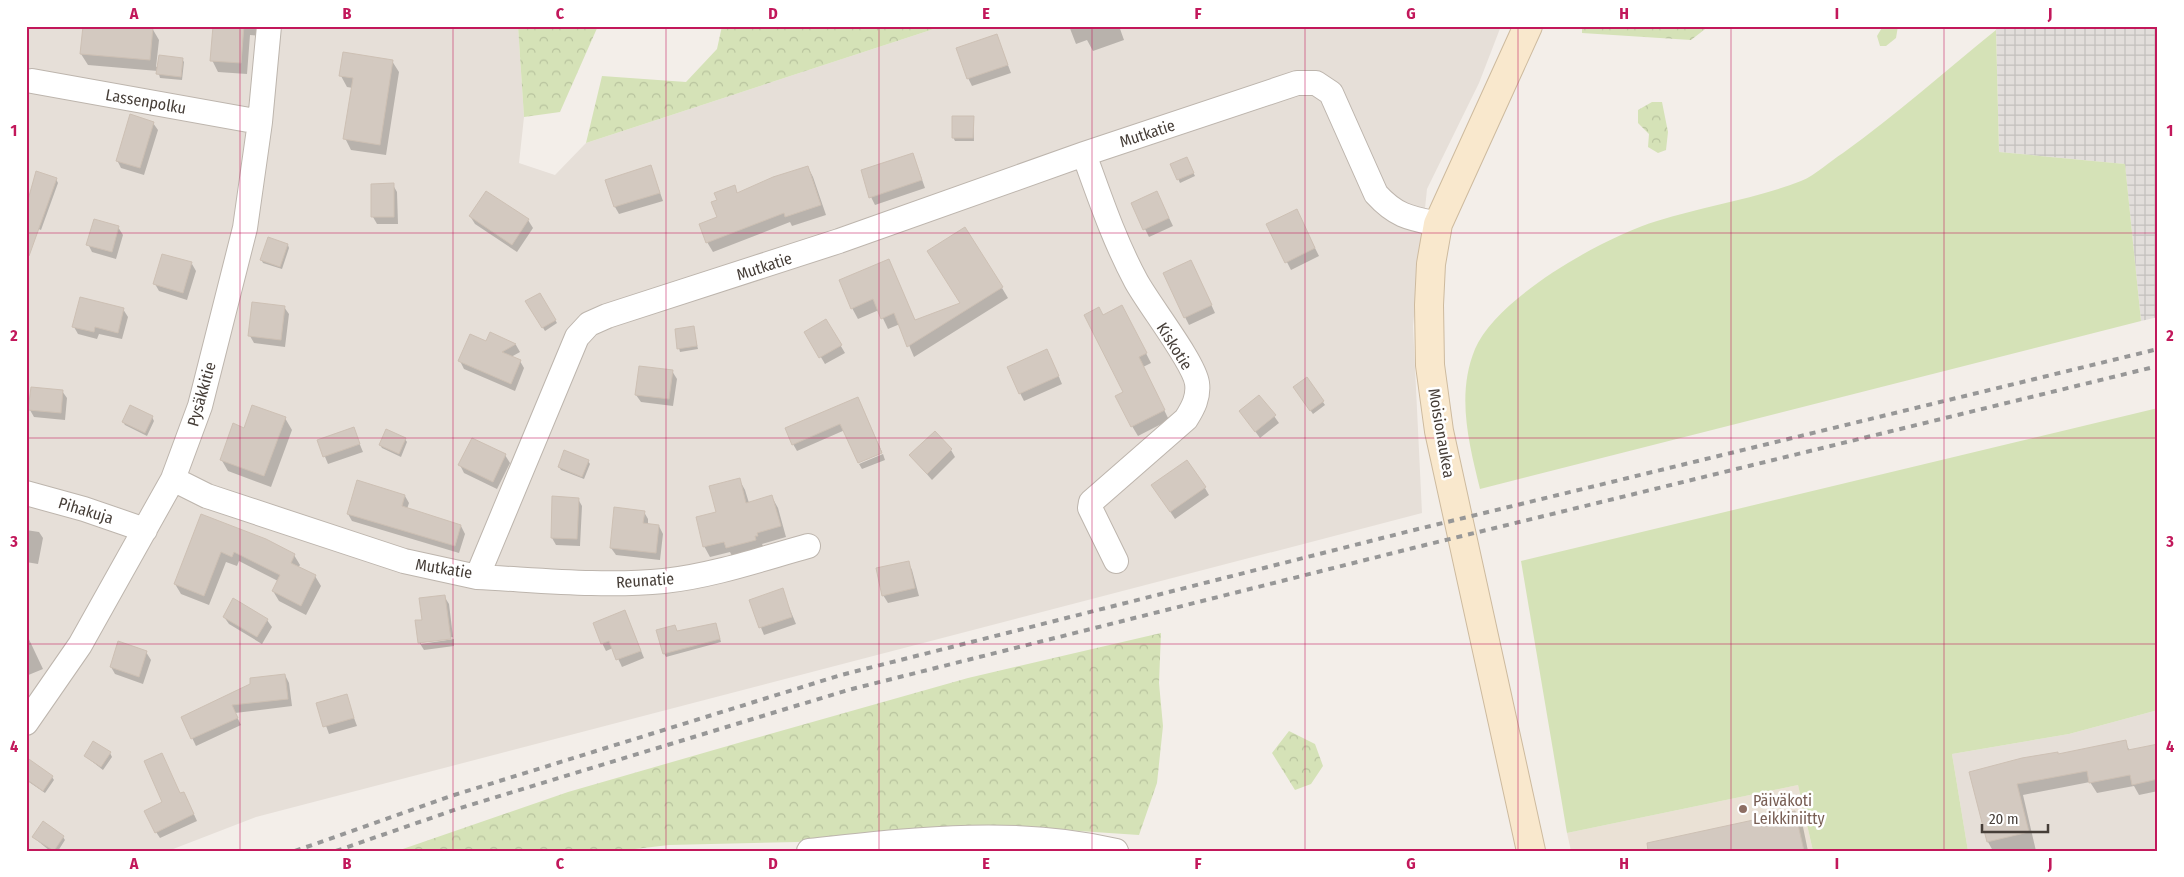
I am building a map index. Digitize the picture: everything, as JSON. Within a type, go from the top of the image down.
[{"type":"street","name":"Pysäkkitie","points":[[26,723],[80,645],[173,479],[200,406],[245,228],[260,122],[269,26]]},
{"type":"street","name":"Moisionaukea","points":[[1528,26],[1438,224],[1431,264],[1429,305],[1430,365],[1440,431],[1531,851]]},
{"type":"street","name":"Lassenpolku","points":[[32,81],[260,122]]},
{"type":"street","name":"Mutkatie","points":[[173,479],[207,496],[404,561],[477,577],[577,337],[589,324],[607,316],[839,241],[1084,154],[1297,83],[1316,83],[1331,94],[1376,194],[1394,212],[1438,224]]},
{"type":"street","name":"Kiskotie","points":[[1084,154],[1112,234],[1137,283],[1190,366],[1197,383],[1195,404],[1186,419],[1091,502],[1090,508],[1116,561]]},
{"type":"street","name":"Pihakuja","points":[[26,493],[84,509],[145,530]]},
{"type":"street","name":"Reunatie","points":[[477,577],[607,582],[664,581],[714,571],[808,546]]},
{"type":"street","points":[[809,851],[903,841],[990,836],[1079,842],[1116,851]]},
{"type":"shaded area","points":[[26,26],[518,26],[524,117],[519,163],[555,175],[586,143],[943,26],[1501,26],[1479,83],[1427,189],[1413,326],[1422,513],[256,817],[168,851],[26,851]]},
{"type":"shaded area","points":[[1996,26],[2158,26],[2158,317],[2141,321],[2125,164],[1999,152]]},
{"type":"shaded area","points":[[2158,710],[2158,851],[1968,851],[1952,754],[2069,734]]},
{"type":"shaded area","name":"Päiväkoti Leikkiniitty","points":[[1798,785],[1813,851],[1571,851],[1567,833]]},
{"type":"green space","points":[[518,26],[598,26],[560,112],[524,117]]},
{"type":"green space","points":[[722,26],[943,26],[586,143],[602,76],[686,82],[717,49]]},
{"type":"green space","points":[[1582,26],[1709,26],[1691,40],[1582,33]]},
{"type":"green space","points":[[1883,26],[1898,26],[1896,38],[1886,46],[1880,46],[1877,36]]},
{"type":"green space","points":[[1996,30],[1999,152],[2125,164],[2141,321],[1480,489],[1466,419],[1466,384],[1469,366],[1475,349],[1487,329],[1505,309],[1554,272],[1609,240],[1657,221],[1766,193],[1807,178],[1882,124]]},
{"type":"green space","points":[[1652,102],[1662,102],[1668,132],[1666,150],[1658,153],[1648,147],[1649,134],[1638,123],[1638,110]]},
{"type":"green space","points":[[2158,408],[2158,710],[2069,734],[1952,754],[1968,851],[1813,851],[1798,785],[1567,833],[1521,561]]},
{"type":"green space","points":[[1161,633],[1159,683],[1163,726],[1157,783],[1139,835],[1019,827],[946,826],[798,842],[669,845],[618,851],[397,851],[568,792],[745,741],[968,678]]},
{"type":"green space","points":[[1289,731],[1315,744],[1323,766],[1311,784],[1295,790],[1272,753]]},
{"type":"building","points":[[83,26],[153,27],[150,60],[80,54]]},
{"type":"building","points":[[213,26],[244,26],[241,63],[210,61]]},
{"type":"building","points":[[997,34],[1008,65],[967,79],[956,48]]},
{"type":"building","points":[[343,52],[393,60],[380,145],[343,139],[353,78],[339,76]]},
{"type":"building","points":[[159,55],[183,58],[181,77],[156,74]]},
{"type":"building","points":[[130,114],[154,122],[140,168],[116,161]]},
{"type":"building","points":[[952,116],[974,116],[973,138],[952,138]]},
{"type":"building","points":[[913,153],[922,180],[869,198],[861,170]]},
{"type":"building","points":[[1187,157],[1194,173],[1177,180],[1170,164]]},
{"type":"building","points":[[651,165],[660,193],[614,207],[605,180]]},
{"type":"building","points":[[808,166],[821,205],[785,217],[784,213],[706,243],[699,224],[717,217],[711,202],[717,200],[714,193],[735,185],[737,193],[773,177]]},
{"type":"building","points":[[36,171],[57,178],[29,256],[26,255],[26,207]]},
{"type":"building","points":[[394,183],[394,217],[371,217],[371,184]]},
{"type":"building","points":[[486,191],[529,219],[512,245],[469,216]]},
{"type":"building","points":[[1157,191],[1169,218],[1143,230],[1131,203]]},
{"type":"building","points":[[1297,209],[1315,248],[1285,263],[1266,224]]},
{"type":"building","points":[[94,219],[119,226],[112,252],[86,245]]},
{"type":"building","points":[[965,227],[1003,287],[907,347],[894,313],[881,319],[873,299],[851,309],[839,280],[889,259],[915,320],[960,303],[927,251]]},
{"type":"building","points":[[268,237],[288,244],[280,267],[260,260]]},
{"type":"building","points":[[162,254],[192,262],[183,293],[153,284]]},
{"type":"building","points":[[1191,260],[1212,305],[1184,318],[1163,273]]},
{"type":"building","points":[[540,293],[556,320],[542,328],[525,301]]},
{"type":"building","points":[[80,297],[124,308],[118,333],[95,327],[94,332],[72,327]]},
{"type":"building","points":[[252,302],[285,306],[281,340],[248,336]]},
{"type":"building","points":[[1122,305],[1147,353],[1139,357],[1165,410],[1131,427],[1115,396],[1123,392],[1084,315],[1099,307],[1103,315]]},
{"type":"building","points":[[826,319],[842,345],[819,358],[804,332]]},
{"type":"building","points":[[694,326],[697,346],[677,349],[675,329]]},
{"type":"building","points":[[490,332],[516,344],[502,352],[521,360],[511,384],[458,361],[470,334],[486,341]]},
{"type":"building","points":[[1047,349],[1059,376],[1019,394],[1007,367]]},
{"type":"building","points":[[639,366],[673,370],[669,399],[635,395]]},
{"type":"building","points":[[1307,377],[1324,401],[1310,411],[1293,387]]},
{"type":"building","points":[[31,387],[63,390],[61,413],[28,410]]},
{"type":"building","points":[[1259,395],[1276,415],[1255,432],[1239,411]]},
{"type":"building","points":[[858,397],[882,453],[858,463],[840,424],[792,445],[785,428]]},
{"type":"building","points":[[130,405],[153,416],[145,433],[122,422]]},
{"type":"building","points":[[252,405],[286,417],[264,476],[220,460],[233,423],[244,428]]},
{"type":"building","points":[[354,427],[360,444],[323,457],[317,440]]},
{"type":"building","points":[[386,429],[406,438],[399,454],[379,445]]},
{"type":"building","points":[[935,431],[952,449],[927,474],[909,455]]},
{"type":"building","points":[[472,438],[506,454],[493,482],[458,465]]},
{"type":"building","points":[[564,450],[589,460],[582,477],[558,467]]},
{"type":"building","points":[[1187,460],[1206,487],[1170,512],[1151,485]]},
{"type":"building","points":[[740,478],[746,503],[772,495],[781,526],[757,533],[758,536],[755,536],[756,540],[726,548],[724,542],[703,547],[696,517],[716,512],[709,486]]},
{"type":"building","points":[[357,480],[405,495],[402,506],[461,525],[455,546],[347,514]]},
{"type":"building","points":[[552,496],[579,498],[577,539],[551,538]]},
{"type":"building","points":[[614,507],[645,511],[643,523],[659,525],[656,553],[610,548]]},
{"type":"building","points":[[201,514],[266,539],[295,554],[291,563],[316,575],[301,606],[272,591],[280,575],[234,552],[232,557],[221,552],[204,596],[174,584]]},
{"type":"building","points":[[909,561],[915,588],[882,596],[876,568]]},
{"type":"building","points":[[783,588],[792,617],[759,628],[749,600]]},
{"type":"building","points":[[445,595],[451,639],[418,643],[415,620],[422,620],[419,598]]},
{"type":"building","points":[[233,598],[268,619],[257,637],[223,617]]},
{"type":"building","points":[[625,610],[641,651],[616,660],[609,641],[601,644],[593,623]]},
{"type":"building","points":[[716,623],[720,639],[663,654],[656,630],[675,625],[677,631]]},
{"type":"building","points":[[118,641],[147,651],[139,677],[110,667]]},
{"type":"building","points":[[285,674],[288,699],[232,705],[238,718],[191,739],[181,717],[250,684],[250,678]]},
{"type":"building","points":[[347,694],[354,718],[323,727],[316,703]]},
{"type":"building","points":[[2126,740],[2128,750],[2158,744],[2158,779],[2132,785],[2130,775],[2089,783],[2087,771],[2017,784],[2029,832],[1987,842],[1969,772],[2022,758],[2058,752],[2058,754]]},
{"type":"building","points":[[93,741],[111,752],[101,767],[84,756]]},
{"type":"building","points":[[162,753],[180,793],[184,792],[194,814],[155,833],[144,811],[162,802],[144,761]]},
{"type":"building","points":[[26,757],[53,776],[43,791],[26,779]]},
{"type":"building","points":[[1795,811],[1804,851],[1648,851],[1647,843]]},
{"type":"building","points":[[43,821],[64,836],[54,851],[32,837]]},
{"type":"railway","points":[[295,851],[451,796],[841,675],[1410,531],[2158,349]]},
{"type":"railway","points":[[336,851],[457,809],[848,690],[1413,548],[2158,366]]},
{"type":"place","name":"Päiväkoti Leikkiniitty","points":[[1743,809]]}]
